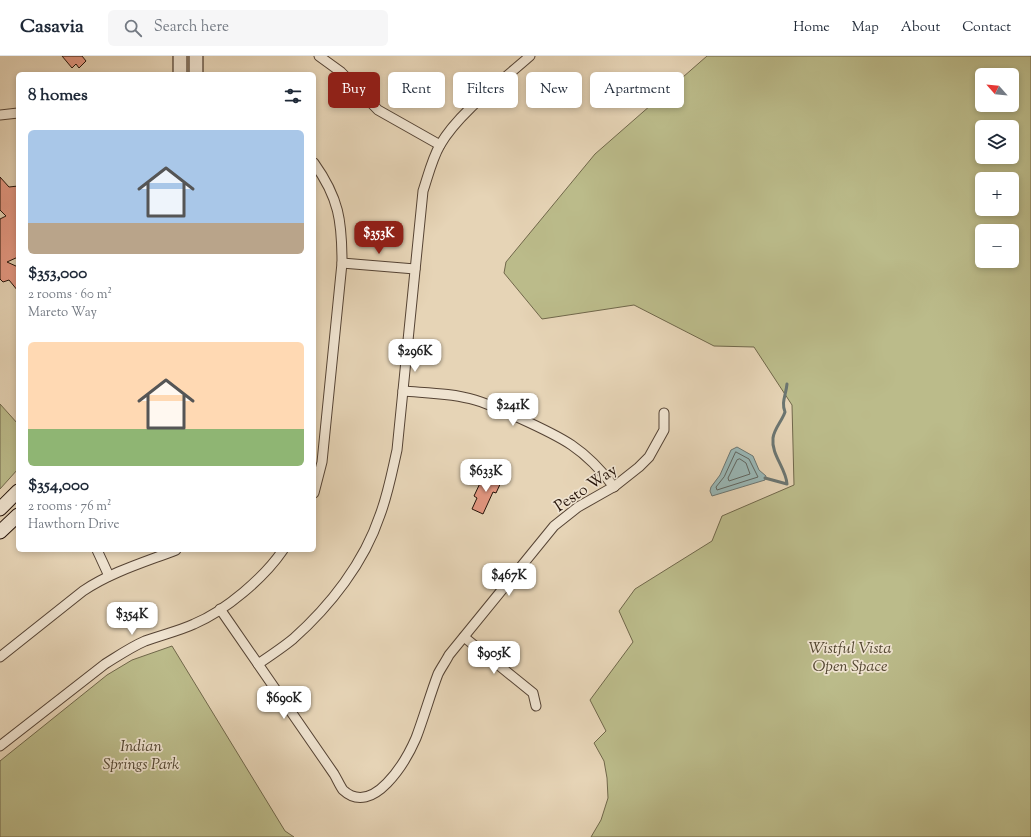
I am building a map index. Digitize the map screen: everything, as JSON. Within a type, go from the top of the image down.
[{"type":"main road","points":[[180,56],[180,72]]},
{"type":"main road","points":[[196,56],[196,72]]},
{"type":"main road","points":[[0,510],[16,493]]},
{"type":"main road","points":[[0,532],[16,517]]},
{"type":"street","points":[[319,56],[341,72],[378,110],[440,145]]},
{"type":"street","points":[[220,609],[258,664],[292,640],[320,614],[344,584],[365,549],[380,517],[391,480],[397,450],[423,191],[430,169],[440,145],[472,107],[530,56]]},
{"type":"street","points":[[0,115],[16,113]]},
{"type":"street","points":[[316,166],[324,178],[336,205],[342,235],[342,263],[322,462],[316,485]]},
{"type":"street","points":[[342,263],[415,268]]},
{"type":"street","points":[[403,391],[454,396],[475,400],[555,434],[587,455],[614,487]]},
{"type":"street","name":"Pesto Way","points":[[258,664],[334,774],[343,790],[353,796],[367,798],[379,791],[397,771],[406,757],[415,738],[439,673],[449,655],[554,526],[578,507],[614,487],[649,457],[664,430],[664,413]]},
{"type":"street","points":[[98,552],[109,576]]},
{"type":"street","points":[[0,656],[96,582],[171,552]]},
{"type":"street","points":[[0,746],[105,664],[119,655],[143,642],[195,624],[220,609],[253,584],[282,552]]},
{"type":"street","points":[[464,637],[533,694],[536,706]]},
{"type":"green space","name":"Wistful Vista Open Space","points":[[707,56],[1031,56],[1031,837],[591,837],[601,820],[608,798],[604,761],[594,743],[606,731],[590,700],[633,642],[619,611],[635,589],[712,541],[722,516],[794,485],[792,405],[754,347],[714,346],[634,305],[542,319],[504,273],[506,262],[595,154],[648,108],[684,108],[684,76]]},
{"type":"green space","points":[[0,404],[16,422],[16,471],[0,489]]},
{"type":"green space","name":"Indian Springs Park","points":[[172,646],[285,831],[294,837],[0,837],[0,761],[107,675],[132,660]]},
{"type":"water","points":[[737,447],[753,456],[759,470],[766,476],[765,480],[712,496],[710,491],[711,487],[720,475],[731,450]]},
{"type":"building","points":[[62,56],[82,56],[86,61],[79,68],[76,64],[72,68]]},
{"type":"building","points":[[0,177],[9,187],[16,186],[16,258],[7,262],[16,266],[16,289],[9,280],[3,282],[0,279],[0,219],[6,216],[0,210]]},
{"type":"building","points":[[495,474],[503,478],[496,493],[493,492],[483,514],[472,509],[477,498],[474,496],[482,479],[491,483]]},
{"type":"waterway","points":[[765,478],[787,484],[773,444],[775,431],[785,412],[784,402],[787,384]]}]
